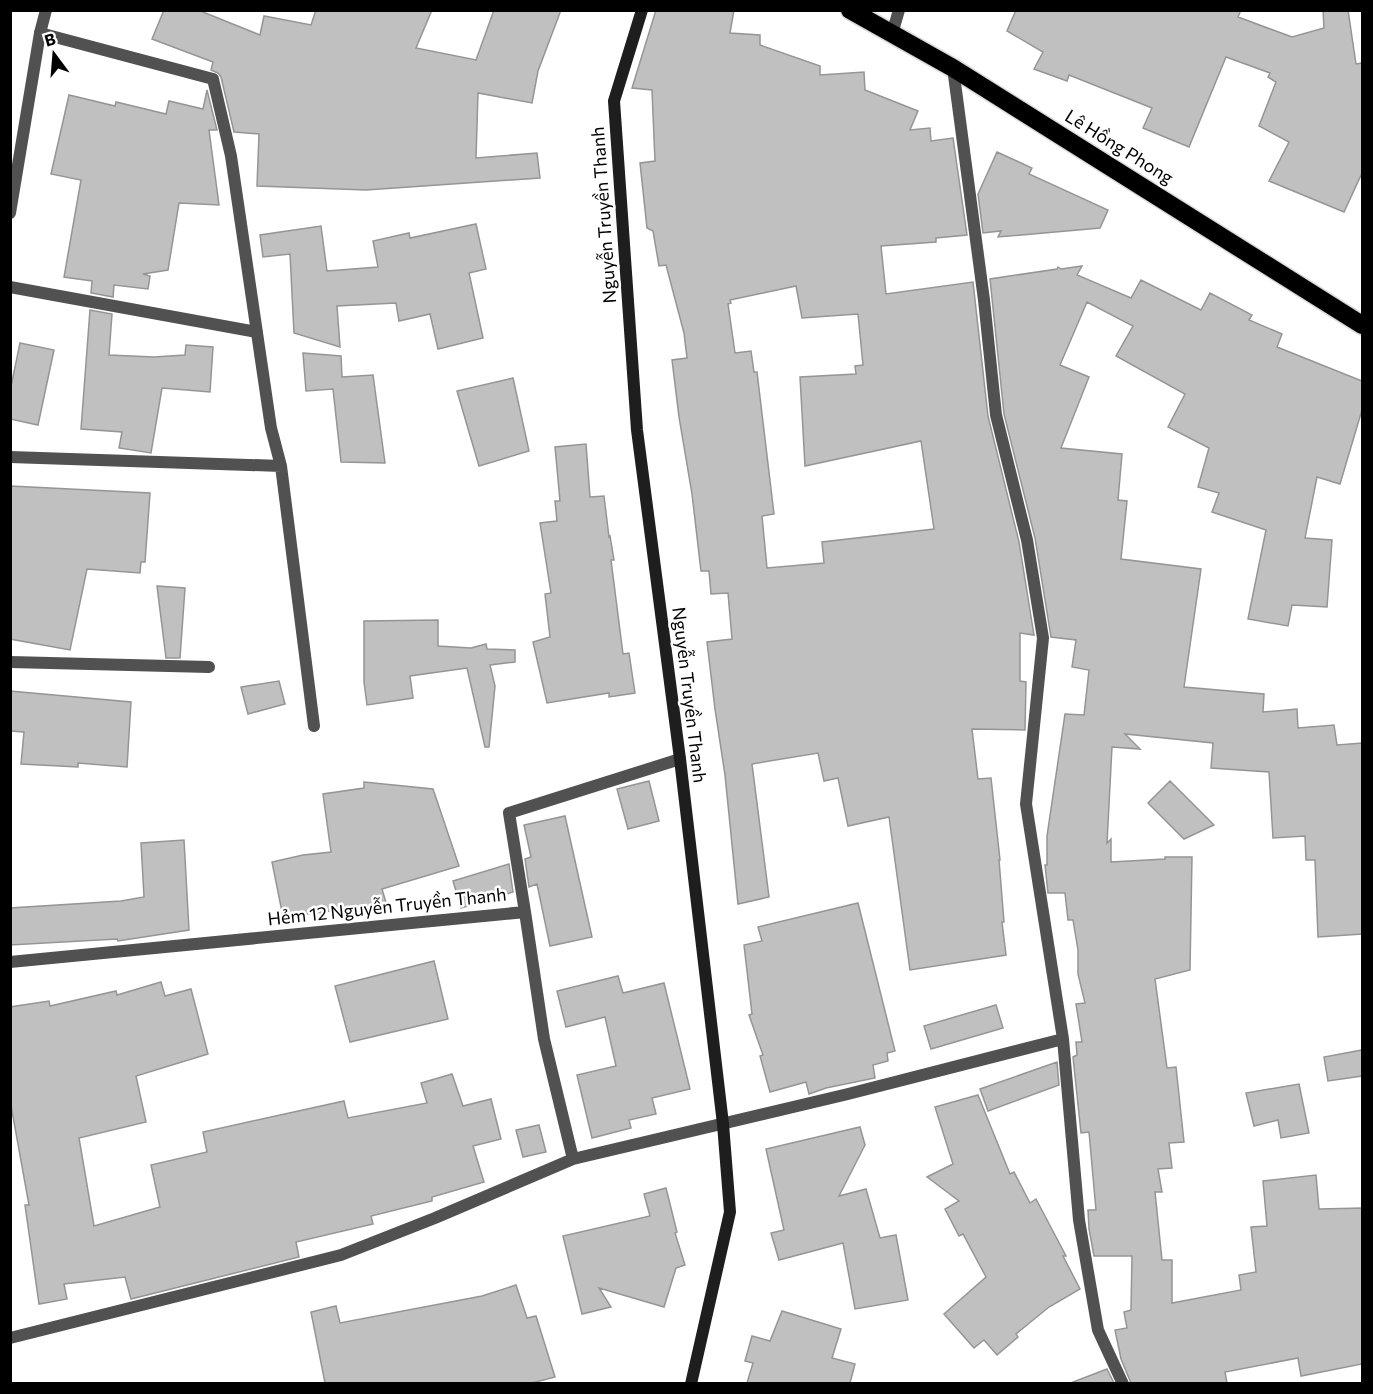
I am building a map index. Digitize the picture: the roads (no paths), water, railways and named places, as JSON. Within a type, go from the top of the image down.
[{"type":"highway","name":"Lê Hồng Phong","points":[[849,10],[953,68],[1362,323]]},
{"type":"street","points":[[10,213],[40,33],[46,10]]},
{"type":"street","name":"Nguyễn Truyền Thanh","points":[[642,10],[614,101],[637,430],[680,759],[723,1124],[730,1212],[691,1383]]},
{"type":"street","points":[[892,34],[899,10]]},
{"type":"street","points":[[40,33],[213,79],[231,156],[271,428],[281,466],[314,726]]},
{"type":"street","points":[[953,68],[984,300],[996,415],[1027,540],[1043,638],[1026,804],[1063,1040],[1079,1220],[1098,1330],[1123,1383]]},
{"type":"street","points":[[10,287],[257,332]]},
{"type":"street","points":[[10,458],[281,466]]},
{"type":"street","points":[[10,662],[209,667]]},
{"type":"street","name":"Hẻm 12 Nguyễn Truyền Thanh","points":[[10,962],[525,912],[509,813],[680,759]]},
{"type":"street","points":[[525,912],[544,1039],[573,1159]]},
{"type":"street","points":[[10,1338],[341,1256],[573,1159],[1063,1040]]}]
